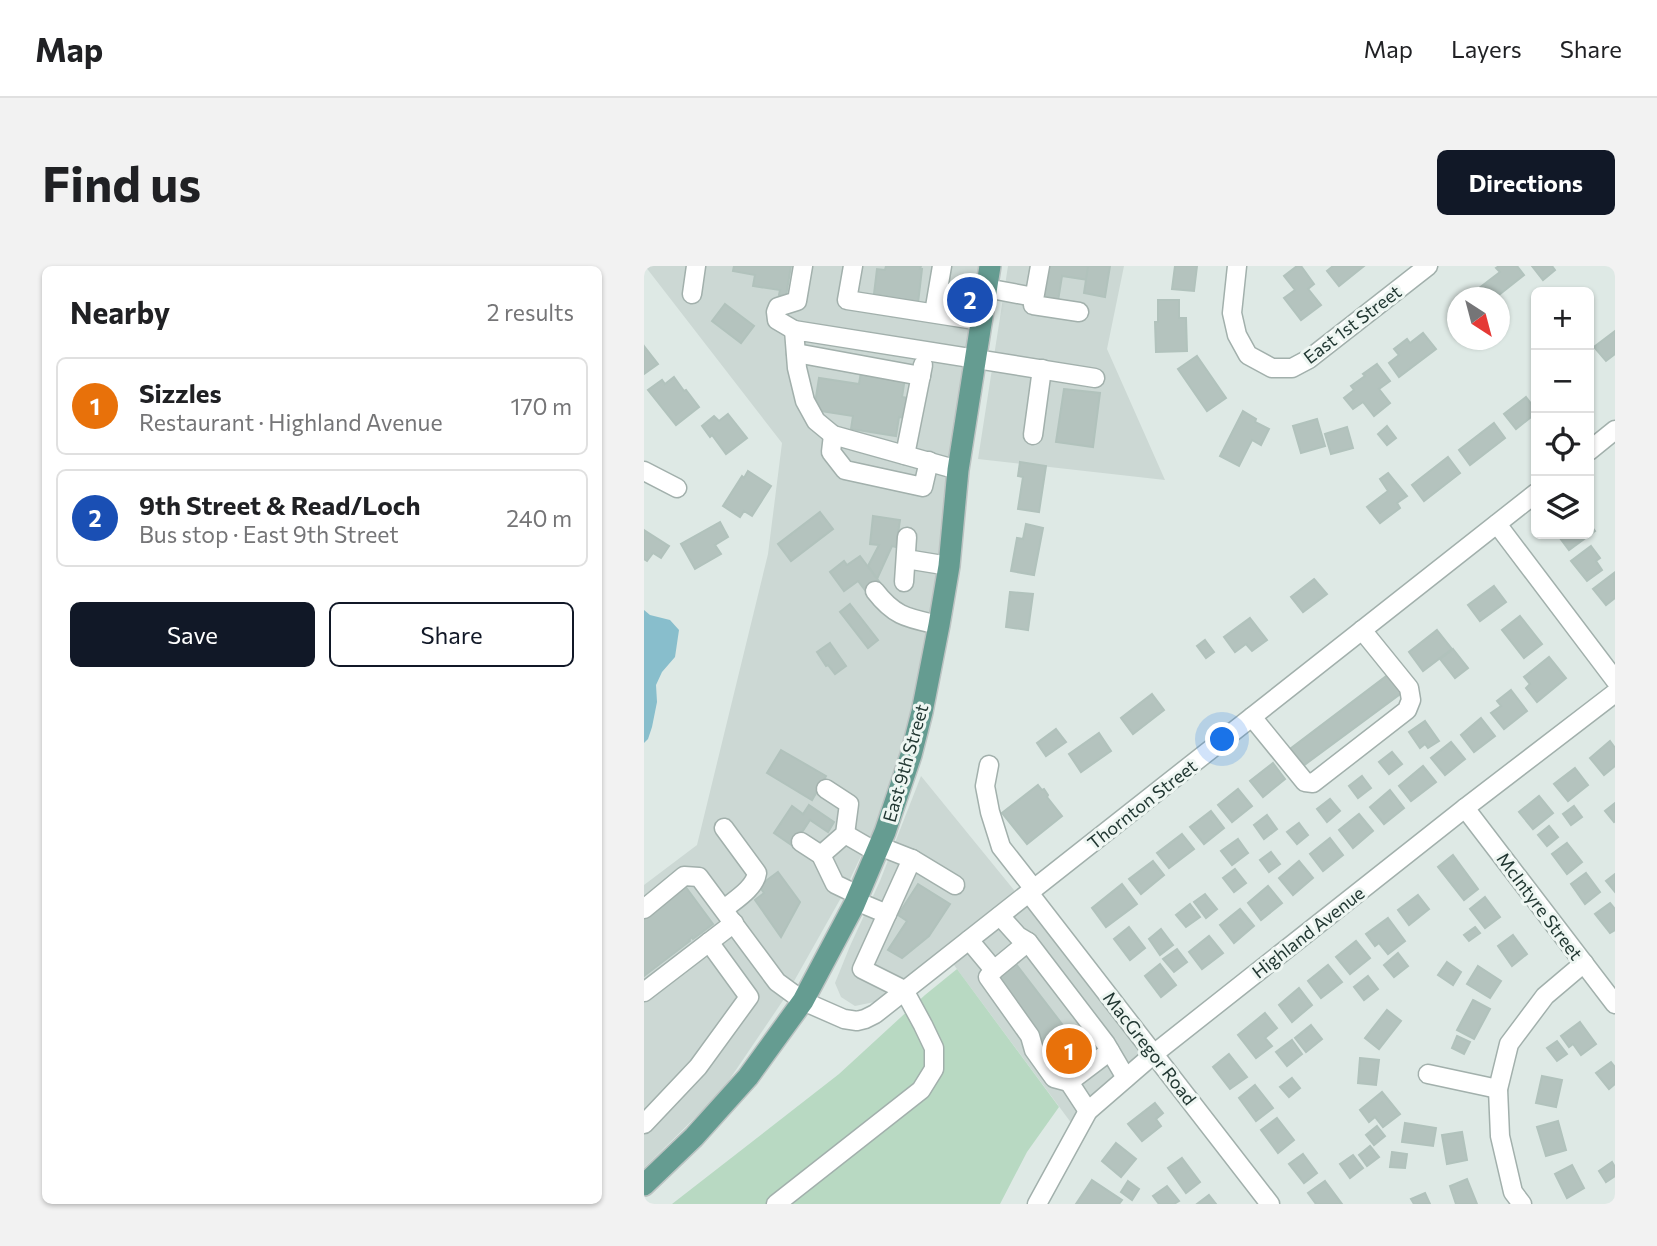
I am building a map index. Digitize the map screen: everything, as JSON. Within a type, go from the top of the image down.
[{"type":"main road","name":"East 9th Street","points":[[644,1185],[694,1138],[740,1085],[803,1001],[857,898],[878,849],[911,755],[939,625],[958,470],[990,266]]},
{"type":"street","points":[[692,294],[696,266]]},
{"type":"street","points":[[803,266],[797,301],[778,307],[776,312],[777,320],[794,330],[1095,378]]},
{"type":"street","points":[[853,266],[847,300],[981,321]]},
{"type":"street","points":[[934,313],[942,266]]},
{"type":"street","points":[[1040,266],[1033,305],[1079,312]]},
{"type":"street","name":"East 1st Street","points":[[1237,266],[1232,313],[1237,335],[1248,355],[1272,368],[1292,368],[1309,359],[1428,266]]},
{"type":"street","points":[[986,288],[1034,298]]},
{"type":"street","points":[[794,330],[797,368],[805,401],[816,421],[833,435],[958,470]]},
{"type":"street","points":[[905,454],[926,351]]},
{"type":"street","points":[[796,353],[920,376]]},
{"type":"street","points":[[1033,435],[1042,369]]},
{"type":"street","points":[[1594,447],[1615,430]]},
{"type":"street","points":[[833,435],[831,452],[845,470],[923,487],[929,461]]},
{"type":"street","points":[[644,471],[677,488]]},
{"type":"street","name":"Thornton Street","points":[[803,1001],[844,1019],[857,1021],[875,1014],[1531,497]]},
{"type":"street","points":[[1497,524],[1615,680]]},
{"type":"street","points":[[904,582],[907,537]]},
{"type":"street","points":[[906,559],[948,566]]},
{"type":"street","points":[[875,591],[884,603],[900,615],[939,625]]},
{"type":"street","points":[[1252,717],[1306,782],[1313,783],[1407,710],[1411,700],[1409,688],[1362,630]]},
{"type":"street","name":"Highland Avenue","points":[[1037,1204],[1088,1111],[1154,1053],[1615,693]]},
{"type":"street","name":"MacGregor Road","points":[[989,765],[985,786],[1001,847],[1270,1204]]},
{"type":"street","points":[[821,855],[845,834],[849,804],[826,789]]},
{"type":"street","name":"McIntyre Street","points":[[1465,808],[1615,1004]]},
{"type":"street","points":[[644,992],[709,942],[729,916],[739,897],[756,880],[757,873],[724,828]]},
{"type":"street","points":[[845,834],[878,849],[912,859],[955,885]]},
{"type":"street","points":[[802,842],[821,855],[835,884],[887,914]]},
{"type":"street","points":[[776,1204],[921,1090],[934,1069],[934,1048],[904,990],[862,969],[912,859]]},
{"type":"street","points":[[644,909],[684,876],[699,877],[777,982],[803,1001]]},
{"type":"street","points":[[1000,916],[1018,936],[1028,942],[1110,1051],[1126,1079]]},
{"type":"street","points":[[969,940],[993,970]]},
{"type":"street","points":[[644,1124],[698,1067],[749,997],[709,942]]},
{"type":"street","points":[[1028,942],[988,977],[1030,1036],[1034,1051],[1054,1078],[1069,1082],[1088,1111]]},
{"type":"street","points":[[1522,1204],[1513,1192],[1500,1136],[1498,1089],[1509,1044],[1545,996],[1584,963]]},
{"type":"street","points":[[1069,1082],[1110,1051]]},
{"type":"street","points":[[1429,1074],[1498,1089]]},
{"type":"shaded area","points":[[645,266],[983,266],[927,641],[906,735],[881,814],[842,896],[784,999],[721,1092],[644,1168],[644,885],[697,845],[768,554],[782,443]]},
{"type":"shaded area","points":[[1008,266],[1124,266],[1107,349],[1165,480],[978,459]]},
{"type":"shaded area","points":[[921,776],[1018,895],[884,1000],[855,1006],[841,997],[835,983],[880,881]]},
{"type":"shaded area","points":[[1028,900],[1148,1053],[1072,1124],[951,961]]},
{"type":"green space","points":[[957,969],[1059,1107],[1027,1152],[1000,1204],[672,1204],[839,1074]]},
{"type":"water","points":[[644,610],[650,615],[670,620],[679,630],[675,657],[662,672],[656,685],[657,702],[652,727],[644,743]]},
{"type":"building","points":[[734,266],[791,266],[786,296],[779,295],[780,290],[753,286],[755,275],[733,271]]},
{"type":"building","points":[[886,266],[921,266],[922,269],[918,303],[893,316],[896,298],[874,294],[877,269],[885,270]]},
{"type":"building","points":[[1044,266],[1091,266],[1089,280],[1062,276],[1058,301],[1039,299]]},
{"type":"building","points":[[1088,266],[1110,266],[1105,297],[1084,293]]},
{"type":"building","points":[[1175,266],[1197,266],[1194,291],[1172,289]]},
{"type":"building","points":[[1301,266],[1314,284],[1308,289],[1321,305],[1301,320],[1284,298],[1295,290],[1284,276]]},
{"type":"building","points":[[1333,266],[1364,266],[1339,286],[1327,271]]},
{"type":"building","points":[[1517,266],[1524,275],[1509,287],[1481,287],[1500,272],[1496,268]]},
{"type":"building","points":[[1532,266],[1552,266],[1555,270],[1543,280]]},
{"type":"building","points":[[1158,300],[1179,300],[1179,318],[1186,318],[1187,351],[1156,352],[1155,322],[1158,322]]},
{"type":"building","points":[[725,304],[754,326],[741,343],[712,321]]},
{"type":"building","points":[[1615,331],[1615,354],[1606,361],[1594,347]]},
{"type":"building","points":[[1423,333],[1436,349],[1399,377],[1389,363],[1399,355],[1394,349],[1407,339],[1410,343]]},
{"type":"building","points":[[644,346],[658,364],[644,374]]},
{"type":"building","points":[[1197,356],[1226,398],[1207,411],[1178,369]]},
{"type":"building","points":[[1377,364],[1390,381],[1379,389],[1390,403],[1374,416],[1363,402],[1353,409],[1344,398],[1354,390],[1351,386]]},
{"type":"building","points":[[861,372],[905,378],[902,397],[921,400],[918,420],[899,417],[896,436],[851,429],[853,416],[814,410],[819,378],[859,384]]},
{"type":"building","points":[[674,377],[699,407],[676,425],[648,390],[662,380],[665,384]]},
{"type":"building","points":[[1064,389],[1100,393],[1093,447],[1056,442]]},
{"type":"building","points":[[1526,397],[1531,404],[1531,417],[1516,429],[1504,414]]},
{"type":"building","points":[[1243,411],[1256,419],[1255,422],[1269,429],[1261,445],[1252,440],[1239,466],[1220,456]]},
{"type":"building","points":[[728,414],[747,438],[726,454],[702,426],[714,416],[719,421]]},
{"type":"building","points":[[1317,419],[1325,446],[1301,453],[1293,426]]},
{"type":"building","points":[[1494,423],[1505,438],[1470,465],[1459,450]]},
{"type":"building","points":[[1387,426],[1396,438],[1387,445],[1378,434]]},
{"type":"building","points":[[1347,427],[1353,448],[1331,454],[1325,434]]},
{"type":"building","points":[[1448,457],[1460,473],[1424,501],[1412,485]]},
{"type":"building","points":[[1020,462],[1046,466],[1039,512],[1018,509],[1023,477],[1018,476]]},
{"type":"building","points":[[748,471],[771,486],[752,516],[744,511],[740,517],[723,506]]},
{"type":"building","points":[[1388,473],[1407,496],[1397,503],[1400,508],[1380,523],[1367,507],[1388,491],[1380,479]]},
{"type":"building","points":[[820,512],[833,529],[791,561],[778,544]]},
{"type":"building","points":[[873,516],[900,520],[896,547],[892,546],[877,579],[868,566],[879,545],[870,544]]},
{"type":"building","points":[[720,522],[728,537],[715,545],[721,554],[695,569],[681,544]]},
{"type":"building","points":[[1026,524],[1043,528],[1034,575],[1011,571],[1017,538],[1023,539]]},
{"type":"building","points":[[644,530],[669,546],[661,558],[653,553],[647,561],[644,559]]},
{"type":"building","points":[[1561,539],[1584,539],[1569,550]]},
{"type":"building","points":[[1591,546],[1600,558],[1596,561],[1602,570],[1587,581],[1571,561]]},
{"type":"building","points":[[860,556],[881,584],[868,594],[858,581],[844,591],[830,572],[844,561],[847,565]]},
{"type":"building","points":[[1614,573],[1615,598],[1606,605],[1593,589]]},
{"type":"building","points":[[1314,579],[1327,594],[1303,612],[1291,597]]},
{"type":"building","points":[[1494,586],[1506,602],[1480,621],[1468,605]]},
{"type":"building","points":[[1010,592],[1033,594],[1028,630],[1006,627]]},
{"type":"building","points":[[850,604],[878,640],[868,648],[840,612]]},
{"type":"building","points":[[1520,616],[1542,644],[1524,658],[1502,630]]},
{"type":"building","points":[[1250,618],[1267,640],[1252,651],[1246,644],[1235,652],[1224,637]]},
{"type":"building","points":[[1437,630],[1452,649],[1423,671],[1409,652]]},
{"type":"building","points":[[1205,640],[1214,652],[1206,658],[1197,646]]},
{"type":"building","points":[[830,643],[846,666],[835,674],[817,652]]},
{"type":"building","points":[[1453,649],[1468,668],[1455,678],[1440,659]]},
{"type":"building","points":[[1549,657],[1566,678],[1537,702],[1526,688],[1530,684],[1524,677]]},
{"type":"building","points":[[1393,671],[1407,689],[1303,766],[1290,749]]},
{"type":"building","points":[[1511,690],[1527,711],[1504,729],[1491,713],[1501,706],[1497,701]]},
{"type":"building","points":[[1152,694],[1164,710],[1133,734],[1121,718]]},
{"type":"building","points":[[1481,718],[1495,736],[1474,752],[1461,735]]},
{"type":"building","points":[[1425,721],[1439,741],[1428,748],[1425,744],[1420,748],[1409,732]]},
{"type":"building","points":[[1056,729],[1066,742],[1046,756],[1037,743]]},
{"type":"building","points":[[1099,733],[1111,751],[1081,772],[1069,754]]},
{"type":"building","points":[[1610,741],[1615,748],[1615,766],[1604,775],[1590,758]]},
{"type":"building","points":[[1451,742],[1465,759],[1445,775],[1431,758]]},
{"type":"building","points":[[781,750],[826,776],[812,800],[767,773]]},
{"type":"building","points":[[1392,752],[1402,764],[1389,774],[1379,762]]},
{"type":"building","points":[[1273,763],[1285,779],[1263,797],[1250,781]]},
{"type":"building","points":[[1423,766],[1436,782],[1411,801],[1399,786]]},
{"type":"building","points":[[1575,768],[1588,785],[1568,801],[1554,784]]},
{"type":"building","points":[[1362,776],[1371,788],[1358,798],[1349,786]]},
{"type":"building","points":[[1038,785],[1044,789],[1062,816],[1027,844],[1002,813]]},
{"type":"building","points":[[1238,789],[1252,806],[1232,822],[1218,805]]},
{"type":"building","points":[[1390,790],[1404,808],[1384,824],[1370,807]]},
{"type":"building","points":[[1539,796],[1553,813],[1533,829],[1519,812]]},
{"type":"building","points":[[1330,799],[1340,811],[1327,822],[1317,809]]},
{"type":"building","points":[[1615,803],[1615,821],[1614,822],[1605,811]]},
{"type":"building","points":[[809,805],[834,822],[828,832],[810,820],[793,846],[774,833],[792,806],[803,814]]},
{"type":"building","points":[[1574,806],[1582,817],[1571,825],[1563,814]]},
{"type":"building","points":[[1211,811],[1224,828],[1204,844],[1190,827]]},
{"type":"building","points":[[1359,814],[1373,831],[1353,848],[1339,830]]},
{"type":"building","points":[[1267,815],[1277,829],[1264,839],[1254,825]]},
{"type":"building","points":[[1299,823],[1308,835],[1297,844],[1287,832]]},
{"type":"building","points":[[1549,826],[1558,837],[1547,846],[1538,835]]},
{"type":"building","points":[[1182,834],[1194,849],[1169,868],[1157,853]]},
{"type":"building","points":[[1330,838],[1343,855],[1323,871],[1310,854]]},
{"type":"building","points":[[1238,839],[1248,853],[1232,865],[1221,851]]},
{"type":"building","points":[[1567,843],[1582,862],[1567,874],[1552,854]]},
{"type":"building","points":[[1271,852],[1280,864],[1269,872],[1260,860]]},
{"type":"building","points":[[1453,855],[1478,889],[1464,900],[1438,867]]},
{"type":"building","points":[[1153,861],[1164,875],[1141,894],[1129,879]]},
{"type":"building","points":[[1299,861],[1313,878],[1293,895],[1279,878]]},
{"type":"building","points":[[1235,869],[1246,883],[1234,892],[1223,878]]},
{"type":"building","points":[[778,872],[800,902],[781,937],[755,900],[764,893],[759,886]]},
{"type":"building","points":[[1586,873],[1600,892],[1585,904],[1571,884]]},
{"type":"building","points":[[1615,874],[1615,892],[1606,881]]},
{"type":"building","points":[[918,884],[950,904],[929,936],[902,958],[888,950],[907,921],[898,915]]},
{"type":"building","points":[[1122,884],[1137,904],[1106,927],[1092,908]]},
{"type":"building","points":[[685,886],[713,924],[693,939],[692,937],[644,976],[644,918]]},
{"type":"building","points":[[1268,886],[1282,903],[1261,920],[1248,903]]},
{"type":"building","points":[[1205,894],[1217,909],[1206,918],[1194,902]]},
{"type":"building","points":[[1418,895],[1429,909],[1409,925],[1398,910]]},
{"type":"building","points":[[1485,897],[1500,917],[1485,928],[1470,909]]},
{"type":"building","points":[[1610,903],[1615,909],[1615,930],[1610,933],[1595,914]]},
{"type":"building","points":[[1190,904],[1200,917],[1186,927],[1176,915]]},
{"type":"building","points":[[1240,909],[1254,926],[1234,943],[1220,925]]},
{"type":"building","points":[[1388,918],[1405,941],[1388,954],[1379,943],[1375,946],[1366,934]]},
{"type":"building","points":[[1129,927],[1145,948],[1130,960],[1114,939]]},
{"type":"building","points":[[1475,927],[1480,933],[1469,941],[1464,935]]},
{"type":"building","points":[[1161,929],[1173,945],[1160,955],[1149,939]]},
{"type":"building","points":[[1513,935],[1527,954],[1512,966],[1498,946]]},
{"type":"building","points":[[1209,936],[1223,953],[1202,969],[1189,952]]},
{"type":"building","points":[[1356,941],[1370,958],[1350,974],[1336,957]]},
{"type":"building","points":[[1177,949],[1187,962],[1174,972],[1163,959]]},
{"type":"building","points":[[1398,953],[1408,966],[1394,977],[1384,965]]},
{"type":"building","points":[[1447,962],[1461,972],[1453,985],[1438,975]]},
{"type":"building","points":[[1016,964],[1088,1058],[1063,1077],[996,979]]},
{"type":"building","points":[[1160,964],[1176,985],[1161,997],[1145,976]]},
{"type":"building","points":[[1328,965],[1342,982],[1321,998],[1308,981]]},
{"type":"building","points":[[1478,966],[1501,981],[1490,998],[1467,984]]},
{"type":"building","points":[[1368,976],[1378,989],[1364,1000],[1354,987]]},
{"type":"building","points":[[1299,988],[1312,1005],[1292,1022],[1279,1005]]},
{"type":"building","points":[[1473,1000],[1490,1009],[1474,1039],[1457,1030]]},
{"type":"building","points":[[1387,1010],[1401,1021],[1379,1049],[1365,1038]]},
{"type":"building","points":[[1265,1013],[1277,1028],[1265,1038],[1272,1046],[1256,1058],[1238,1035]]},
{"type":"building","points":[[1580,1022],[1596,1044],[1581,1055],[1573,1044],[1569,1047],[1561,1036]]},
{"type":"building","points":[[1311,1025],[1322,1039],[1306,1052],[1295,1038]]},
{"type":"building","points":[[1457,1036],[1470,1042],[1464,1054],[1452,1048]]},
{"type":"building","points":[[1292,1040],[1302,1054],[1287,1066],[1276,1052]]},
{"type":"building","points":[[1557,1041],[1567,1054],[1557,1061],[1547,1048]]},
{"type":"building","points":[[1229,1054],[1247,1077],[1230,1089],[1213,1067]]},
{"type":"building","points":[[1360,1058],[1379,1060],[1376,1085],[1358,1083]]},
{"type":"building","points":[[1611,1062],[1615,1067],[1615,1084],[1609,1089],[1596,1073]]},
{"type":"building","points":[[1542,1076],[1562,1080],[1556,1107],[1536,1103]]},
{"type":"building","points":[[1292,1078],[1300,1088],[1289,1097],[1280,1087]]},
{"type":"building","points":[[1255,1085],[1273,1108],[1256,1121],[1239,1098]]},
{"type":"building","points":[[1382,1092],[1400,1114],[1383,1127],[1375,1117],[1369,1122],[1360,1110]]},
{"type":"building","points":[[1155,1103],[1163,1113],[1156,1119],[1161,1126],[1142,1141],[1128,1124]]},
{"type":"building","points":[[1277,1118],[1294,1140],[1278,1153],[1261,1130]]},
{"type":"building","points":[[1558,1121],[1566,1150],[1546,1156],[1537,1127]]},
{"type":"building","points":[[1405,1123],[1436,1128],[1433,1146],[1402,1142]]},
{"type":"building","points":[[1377,1126],[1385,1136],[1374,1145],[1366,1135]]},
{"type":"building","points":[[1462,1132],[1467,1160],[1447,1164],[1442,1135]]},
{"type":"building","points":[[1116,1143],[1136,1159],[1121,1177],[1102,1161]]},
{"type":"building","points":[[1370,1146],[1379,1157],[1367,1166],[1359,1155]]},
{"type":"building","points":[[1392,1152],[1407,1154],[1405,1168],[1390,1167]]},
{"type":"building","points":[[1303,1154],[1317,1173],[1304,1183],[1289,1164]]},
{"type":"building","points":[[1353,1155],[1363,1168],[1350,1178],[1340,1164]]},
{"type":"building","points":[[1182,1158],[1200,1182],[1186,1193],[1168,1168]]},
{"type":"building","points":[[1612,1162],[1615,1176],[1606,1182],[1599,1171]]},
{"type":"building","points":[[1572,1165],[1584,1188],[1567,1198],[1555,1174]]},
{"type":"building","points":[[1467,1179],[1477,1204],[1456,1204],[1450,1186]]},
{"type":"building","points":[[1092,1180],[1122,1200],[1119,1204],[1076,1204]]},
{"type":"building","points":[[1128,1181],[1139,1189],[1132,1200],[1121,1192]]},
{"type":"building","points":[[1325,1181],[1342,1204],[1316,1204],[1308,1193]]},
{"type":"building","points":[[1167,1186],[1179,1201],[1174,1204],[1159,1204],[1153,1196]]},
{"type":"building","points":[[1425,1193],[1430,1204],[1414,1204],[1411,1199]]},
{"type":"building","points":[[1209,1195],[1216,1204],[1197,1204]]},
{"type":"place","name":"9th Street & Read/Loch","points":[[970,300]]},
{"type":"place","name":"Sizzles","points":[[1069,1051]]}]
